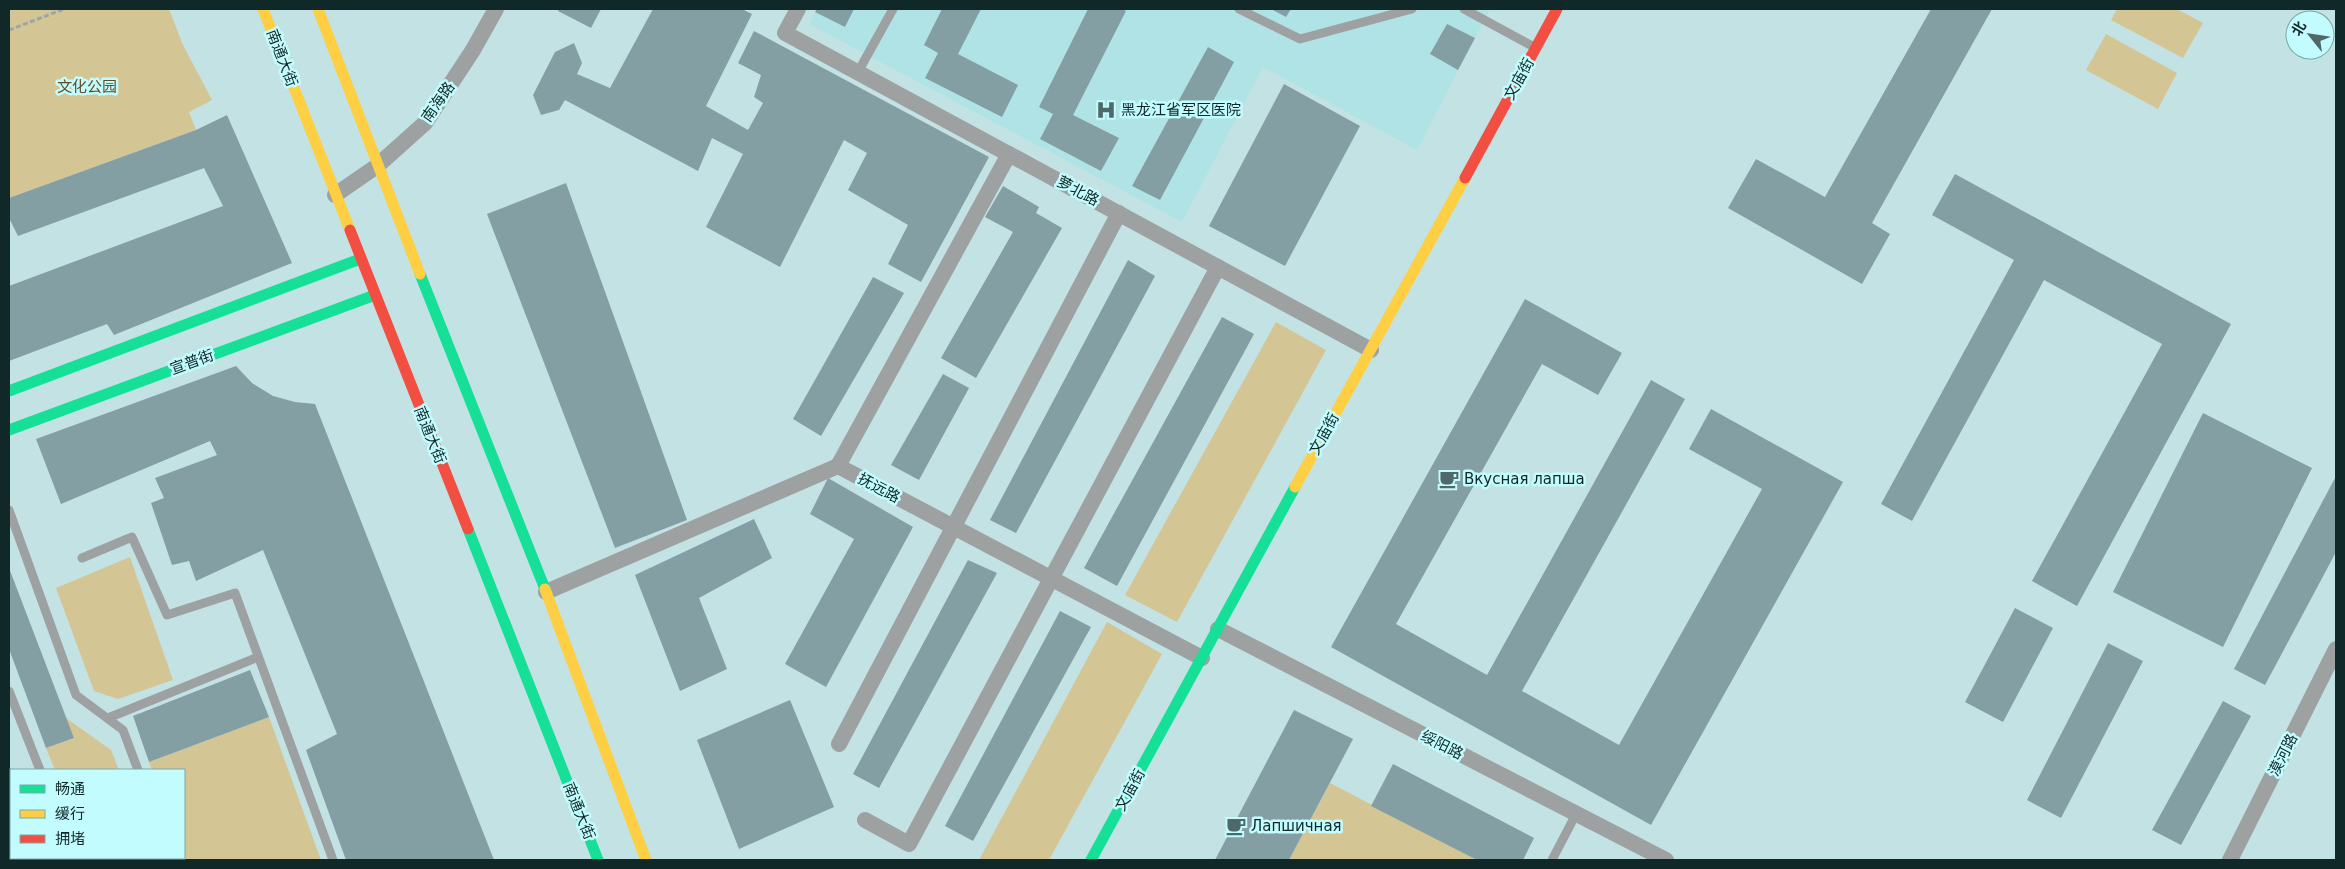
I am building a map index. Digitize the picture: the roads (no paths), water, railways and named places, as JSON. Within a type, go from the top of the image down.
[{"type":"main road","name":"南通大街","points":[[263,9],[598,860]]},
{"type":"main road","points":[[318,9],[377,166],[546,592],[646,860]]},
{"type":"main road","name":"文庙街","points":[[1091,860],[1557,9]]},
{"type":"main road","points":[[9,391],[360,259]]},
{"type":"main road","name":"宣普街","points":[[9,430],[375,295]]},
{"type":"street","name":"南海路","points":[[335,195],[377,166],[426,123],[473,50],[496,9]]},
{"type":"street","name":"萝北路","points":[[798,9],[785,32],[1370,350]]},
{"type":"street","points":[[546,592],[838,466],[1009,154]]},
{"type":"street","points":[[839,744],[1119,213]]},
{"type":"street","points":[[865,820],[909,844],[1218,267]]},
{"type":"street","name":"抚远路","points":[[838,466],[1202,658]]},
{"type":"street","name":"绥阳路","points":[[1218,629],[1666,860]]},
{"type":"street","name":"漠河路","points":[[2230,860],[2336,649]]},
{"type":"lane","points":[[858,72],[893,9]]},
{"type":"lane","points":[[1239,9],[1300,39],[1384,12],[1412,9]]},
{"type":"lane","points":[[1464,9],[1536,48]]},
{"type":"lane","points":[[9,510],[76,695],[123,730],[138,769]]},
{"type":"lane","points":[[82,558],[132,537],[168,615],[235,593],[333,860]]},
{"type":"lane","points":[[108,718],[258,657]]},
{"type":"lane","points":[[9,691],[13,715],[38,769]]},
{"type":"lane","points":[[1552,860],[1576,814]]},
{"type":"place","name":"黑龙江省军区医院","points":[[1106,110]]},
{"type":"place","name":"Вкусная лапша","points":[[1449,479]]},
{"type":"place","name":"Лапшичная","points":[[1236,826]]},
{"type":"park label","name":"文化公园","points":[[87,87]]}]
